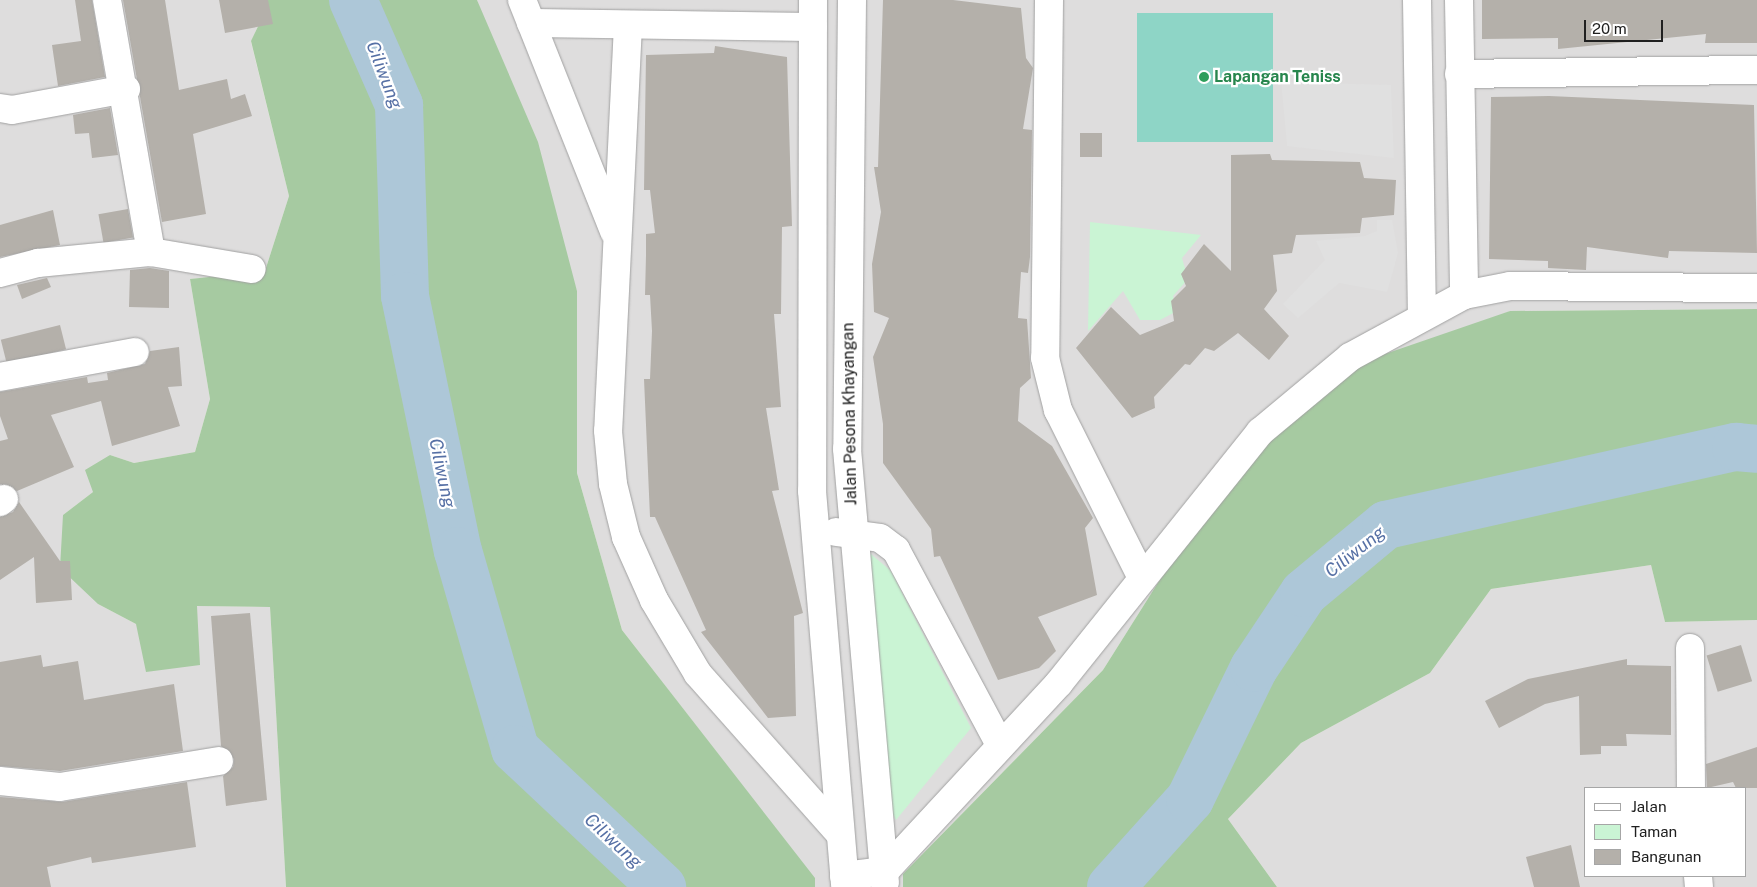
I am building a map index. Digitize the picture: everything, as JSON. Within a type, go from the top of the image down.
[{"type":"street","points":[[107,0],[126,89],[151,252]]},
{"type":"street","points":[[813,0],[814,531],[839,833],[845,881],[885,879],[1000,745],[1059,683],[1260,432],[1350,357],[1422,314],[1464,295],[1510,286],[1757,288]]},
{"type":"street","name":"Jalan Pesona Khayangan","points":[[852,0],[847,449],[852,532],[885,879]]},
{"type":"street","points":[[1049,0],[1046,367],[1058,410],[1142,578]]},
{"type":"street","points":[[1417,0],[1422,314]]},
{"type":"street","points":[[1459,0],[1464,295]]},
{"type":"street","points":[[618,239],[527,11],[628,25],[813,27]]},
{"type":"street","points":[[628,25],[608,431],[613,484],[626,538],[654,600],[698,674],[839,833]]},
{"type":"street","points":[[1459,74],[1757,70]]},
{"type":"street","points":[[0,108],[12,110],[126,89]]},
{"type":"street","points":[[0,274],[38,263],[151,252],[252,269]]},
{"type":"street","points":[[0,377],[135,352]]},
{"type":"street","points":[[814,531],[852,532],[880,538],[896,550],[1000,745]]},
{"type":"street","points":[[1690,648],[1691,787]]},
{"type":"street","points":[[0,781],[60,787],[219,761]]},
{"type":"shaded area","points":[[0,0],[255,0],[263,15],[251,42],[289,196],[265,271],[190,279],[210,399],[195,452],[134,463],[110,455],[93,492],[63,515],[98,604],[136,624],[197,606],[270,607],[286,887],[0,887]]},
{"type":"shaded area","points":[[477,0],[1757,0],[1757,309],[1510,311],[1241,451],[1103,670],[903,874],[903,887],[815,887],[814,878],[622,630],[577,473],[577,291]]},
{"type":"shaded area","name":"Lapangan Teniss","points":[[1137,13],[1273,13],[1273,142],[1137,142]]},
{"type":"shaded area","points":[[1281,82],[1391,85],[1394,158],[1287,146]]},
{"type":"shaded area","points":[[1377,220],[1392,220],[1398,253],[1387,292],[1339,283],[1298,318],[1283,304],[1325,260],[1316,241],[1365,236],[1377,231]]},
{"type":"shaded area","points":[[1651,565],[1665,622],[1757,620],[1757,887],[1277,887],[1228,819],[1301,743],[1430,673],[1491,589]]},
{"type":"green space","points":[[255,0],[477,0],[538,142],[577,291],[577,473],[622,630],[815,878],[815,887],[286,887],[270,607],[197,606],[200,665],[146,672],[136,624],[98,604],[60,568],[63,515],[93,492],[85,470],[110,455],[134,463],[195,452],[210,399],[190,279],[265,271],[289,196],[251,41],[263,16]]},
{"type":"green space","points":[[1090,222],[1201,235],[1182,258],[1188,279],[1173,296],[1177,311],[1160,320],[1140,320],[1123,291],[1088,331]]},
{"type":"green space","points":[[1757,309],[1757,620],[1665,622],[1651,565],[1491,589],[1430,673],[1301,743],[1228,819],[1277,887],[903,887],[903,874],[1103,670],[1241,451],[1350,366],[1510,311]]},
{"type":"green space","points":[[859,544],[891,571],[971,728],[896,820],[884,799]]},
{"type":"building","points":[[75,0],[92,0],[105,77],[58,86],[52,45],[81,41]]},
{"type":"building","points":[[123,0],[165,0],[179,90],[227,79],[231,99],[245,94],[252,116],[193,134],[206,214],[162,222]]},
{"type":"building","points":[[219,0],[268,0],[273,24],[225,33]]},
{"type":"building","points":[[883,0],[953,0],[1021,8],[1026,58],[1033,68],[1023,129],[1032,130],[1030,257],[1028,273],[1021,272],[1018,318],[1027,319],[1031,378],[1020,388],[1018,421],[1052,446],[1093,518],[1085,528],[1097,595],[1038,617],[1056,651],[1039,668],[998,680],[940,556],[934,557],[931,529],[883,463],[883,424],[873,357],[889,318],[874,312],[872,264],[881,212],[874,167],[878,167]]},
{"type":"building","points":[[1482,0],[1757,0],[1757,43],[1705,43],[1706,34],[1558,49],[1558,38],[1482,39]]},
{"type":"building","points":[[715,46],[787,57],[792,226],[782,227],[781,314],[774,314],[781,407],[766,408],[779,490],[772,491],[803,613],[794,616],[796,716],[768,718],[701,632],[706,630],[655,517],[650,517],[644,379],[650,379],[652,331],[650,295],[645,295],[646,234],[655,233],[650,190],[644,190],[646,55],[714,53]]},
{"type":"building","points":[[1549,96],[1754,105],[1757,253],[1669,251],[1668,258],[1587,247],[1586,270],[1548,268],[1548,261],[1489,259],[1491,97]]},
{"type":"building","points":[[110,108],[118,155],[92,158],[89,133],[75,134],[73,115]]},
{"type":"building","points":[[1080,133],[1102,133],[1102,157],[1080,157]]},
{"type":"building","points":[[1270,154],[1272,160],[1360,162],[1364,178],[1396,180],[1394,215],[1362,218],[1360,233],[1296,235],[1292,253],[1273,255],[1277,291],[1264,309],[1289,336],[1269,360],[1238,333],[1214,351],[1205,348],[1190,365],[1185,364],[1154,397],[1155,408],[1132,418],[1076,348],[1111,307],[1140,335],[1174,321],[1171,301],[1186,286],[1181,274],[1204,244],[1231,271],[1231,155]]},
{"type":"building","points":[[128,209],[133,238],[103,243],[98,214]]},
{"type":"building","points":[[53,210],[60,245],[0,257],[0,225]]},
{"type":"building","points":[[150,268],[169,271],[169,308],[129,307],[130,270]]},
{"type":"building","points":[[47,278],[51,287],[22,299],[17,285]]},
{"type":"building","points":[[60,325],[66,349],[7,364],[1,340]]},
{"type":"building","points":[[179,347],[182,386],[168,387],[180,426],[112,446],[101,401],[51,415],[74,467],[17,491],[0,484],[0,441],[8,439],[0,416],[0,392],[87,377],[88,383],[108,380],[107,373],[145,364],[150,351]]},
{"type":"building","points":[[19,502],[60,561],[70,561],[72,600],[36,603],[34,557],[0,580],[0,517],[13,512]]},
{"type":"building","points":[[250,613],[267,800],[226,806],[223,776],[233,767],[234,759],[221,746],[211,616]]},
{"type":"building","points":[[1741,645],[1752,681],[1718,692],[1707,656]]},
{"type":"building","points":[[41,655],[43,667],[78,661],[84,700],[174,684],[183,751],[60,771],[0,766],[0,662]]},
{"type":"building","points":[[1627,659],[1627,665],[1671,666],[1671,735],[1626,734],[1627,746],[1601,746],[1601,754],[1580,755],[1579,696],[1545,704],[1499,728],[1485,701],[1528,679]]},
{"type":"building","points":[[1757,747],[1757,788],[1736,787],[1733,782],[1707,787],[1706,764]]},
{"type":"building","points":[[187,782],[196,847],[92,863],[91,857],[47,867],[51,887],[0,887],[0,797],[62,802]]},
{"type":"building","points":[[1571,845],[1580,887],[1534,887],[1526,857]]},
{"type":"waterway","name":"Ciliwung","points":[[353,0],[399,105],[405,296],[458,551],[515,749],[662,887]]},
{"type":"waterway","name":"Ciliwung","points":[[1111,887],[1190,799],[1254,668],[1304,593],[1386,525],[1736,447],[1757,449]]},
{"type":"place","name":"Lapangan Teniss","points":[[1204,77]]}]
